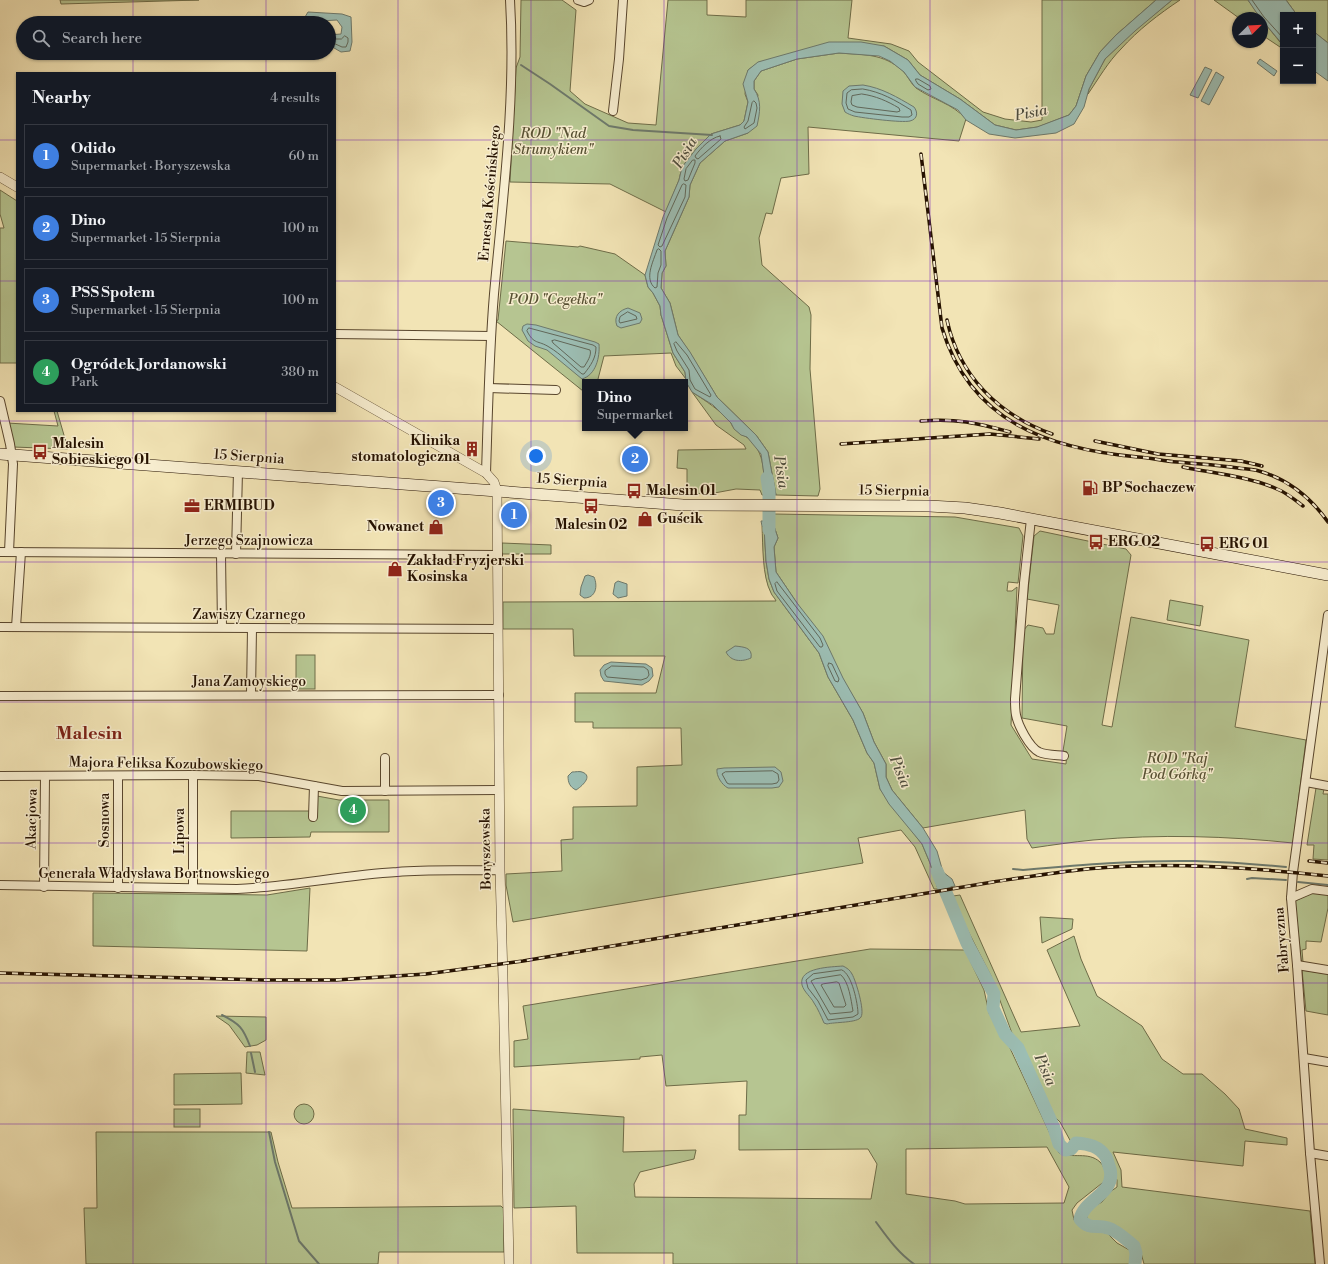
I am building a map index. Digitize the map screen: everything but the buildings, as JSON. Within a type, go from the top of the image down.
[{"type":"main road","name":"15 Sierpnia","points":[[0,454],[683,505],[928,506],[965,508],[1328,575]]},
{"type":"street","name":"Ernesta Kościńskiego","points":[[486,473],[491,336],[506,171],[511,80],[510,0]]},
{"type":"street","points":[[578,0],[584,2],[588,0]]},
{"type":"street","points":[[613,111],[619,59],[623,0]]},
{"type":"street","points":[[0,177],[16,186]]},
{"type":"street","points":[[336,334],[491,336]]},
{"type":"street","points":[[336,388],[486,473],[494,482],[498,491]]},
{"type":"street","points":[[489,388],[556,390]]},
{"type":"street","points":[[0,401],[13,464],[9,552]]},
{"type":"street","points":[[236,554],[238,471]]},
{"type":"street","name":"Boryszewska","points":[[498,491],[500,870],[504,979],[509,1264]]},
{"type":"street","points":[[1031,519],[1024,583],[1015,699],[1016,716],[1030,745],[1035,750],[1064,756]]},
{"type":"street","name":"Jerzego Szajnowicza","points":[[0,552],[498,555]]},
{"type":"street","points":[[16,627],[21,552]]},
{"type":"street","points":[[222,554],[222,627]]},
{"type":"street","name":"Fabryczna","points":[[1320,1264],[1310,1153],[1291,898],[1293,872],[1328,615]]},
{"type":"street","name":"Zawiszy Czarnego","points":[[0,627],[498,628]]},
{"type":"street","points":[[251,694],[252,628]]},
{"type":"street","name":"Jana Zamoyskiego","points":[[0,696],[251,694],[499,695]]},
{"type":"street","points":[[385,758],[386,791]]},
{"type":"street","name":"Lipowa","points":[[192,888],[194,775]]},
{"type":"street","name":"Majora Feliksa Kozubowskiego","points":[[0,776],[259,776],[342,792],[499,790]]},
{"type":"street","name":"Akacjowa","points":[[44,887],[46,776]]},
{"type":"street","name":"Sosnowa","points":[[118,776],[118,888]]},
{"type":"street","points":[[1306,782],[1328,786]]},
{"type":"street","points":[[313,817],[314,786]]},
{"type":"street","name":"Generała Władysława Bortnowskiego","points":[[0,885],[44,887],[236,889],[268,888],[334,878],[397,872],[500,870]]},
{"type":"street","points":[[1291,898],[1312,890],[1328,891]]},
{"type":"street","points":[[1297,965],[1328,970]]},
{"type":"street","points":[[1304,1058],[1328,1062]]},
{"type":"street","points":[[1310,1153],[1328,1156]]},
{"type":"green space","points":[[60,0],[199,0],[61,4]]},
{"type":"green space","name":"ROD \"Nad Strumykiem\"","points":[[521,0],[562,0],[576,10],[570,91],[585,104],[628,123],[656,125],[668,0],[707,0],[707,15],[746,17],[746,0],[852,0],[848,38],[891,44],[909,51],[918,62],[983,112],[1005,119],[1031,122],[1042,120],[1042,0],[1156,0],[1116,35],[1100,52],[1086,76],[1076,106],[1069,115],[1038,127],[1016,130],[995,125],[960,99],[920,75],[908,60],[884,46],[759,62],[748,70],[745,94],[748,102],[744,121],[740,125],[711,134],[682,167],[679,180],[666,212],[610,184],[510,182],[516,68],[520,57]]},
{"type":"green space","points":[[1172,0],[1180,0],[1134,35],[1116,54],[1088,94],[1089,89],[1105,59],[1134,31]]},
{"type":"green space","points":[[1214,0],[1248,0],[1257,12],[1232,12]]},
{"type":"green space","points":[[1286,0],[1328,0],[1328,43],[1316,33],[1316,12],[1295,12]]},
{"type":"green space","points":[[1268,27],[1280,42],[1280,47],[1268,39]]},
{"type":"green space","points":[[839,53],[873,56],[896,65],[903,71],[916,88],[949,105],[966,119],[959,141],[808,127],[809,174],[781,178],[772,214],[766,213],[759,238],[762,265],[809,307],[811,315],[810,369],[820,489],[818,496],[776,495],[768,452],[756,435],[717,397],[678,335],[670,303],[661,288],[662,273],[666,266],[665,251],[689,197],[690,185],[700,163],[725,141],[748,133],[758,95],[754,89],[754,81],[761,71],[797,59]]},
{"type":"green space","points":[[0,190],[16,200],[16,363],[0,363],[0,228],[4,228],[0,214]]},
{"type":"green space","name":"POD \"Cegełka\"","points":[[506,241],[580,246],[615,254],[645,275],[648,287],[660,306],[661,315],[673,353],[685,372],[686,379],[676,366],[671,353],[604,356],[598,379],[582,379],[582,390],[496,321],[498,320]]},
{"type":"green space","points":[[692,392],[718,410],[727,418],[737,431],[754,444],[761,457],[763,465],[764,495],[762,495],[760,490],[736,489],[709,494],[687,493],[687,469],[677,468],[678,450],[746,449],[744,445],[716,425]]},
{"type":"green space","points":[[54,412],[57,412],[68,449],[13,447],[7,423],[58,426]]},
{"type":"green space","name":"ROD \"Raj Pod Górką\"","points":[[774,514],[955,517],[1019,528],[1023,536],[1018,583],[1008,582],[1007,591],[1012,591],[1017,587],[1011,725],[1032,759],[1066,764],[1067,752],[1063,751],[1067,726],[1022,718],[1023,631],[1028,625],[1043,628],[1046,634],[1054,634],[1059,605],[1027,599],[1034,536],[1040,531],[1126,549],[1131,555],[1102,725],[1112,727],[1131,617],[1249,640],[1235,727],[1306,740],[1293,843],[1218,837],[1168,836],[1093,840],[1032,848],[1027,839],[1025,810],[923,828],[892,790],[886,777],[886,764],[874,742],[863,713],[797,603],[776,572],[774,547],[778,538],[774,526]]},
{"type":"green space","points":[[762,526],[764,526],[766,561],[769,579],[774,592],[819,653],[828,677],[853,720],[867,753],[874,763],[880,789],[922,844],[938,889],[934,889],[915,847],[901,830],[858,838],[863,863],[513,922],[506,885],[506,874],[562,871],[561,840],[573,839],[573,807],[637,806],[637,767],[682,765],[681,728],[593,728],[593,722],[575,722],[575,693],[656,693],[665,656],[574,656],[573,629],[503,629],[503,602],[776,601],[771,594],[766,578]]},
{"type":"green space","points":[[502,543],[551,545],[551,554],[502,554]]},
{"type":"green space","points":[[1170,600],[1203,606],[1200,626],[1167,620]]},
{"type":"green space","points":[[296,655],[315,655],[315,689],[296,689]]},
{"type":"green space","points":[[1316,788],[1324,789],[1323,794],[1328,794],[1328,860],[1313,859],[1314,845],[1307,845]]},
{"type":"green space","points":[[317,796],[339,800],[389,800],[389,832],[311,832],[310,837],[231,838],[231,811],[310,811],[311,820],[316,820]]},
{"type":"green space","points":[[310,888],[307,951],[93,946],[93,893],[267,895]]},
{"type":"green space","points":[[1314,892],[1328,894],[1328,908],[1321,942],[1306,941],[1306,949],[1302,950],[1303,962],[1301,960],[1295,901]]},
{"type":"green space","points":[[960,895],[1021,1032],[1080,1026],[1047,950],[1074,936],[1081,959],[1097,996],[1142,1026],[1162,1059],[1183,1074],[1202,1074],[1225,1094],[1239,1109],[1245,1129],[1287,1138],[1287,1145],[1245,1141],[1243,1166],[1113,1152],[1121,1170],[1122,1187],[1310,1211],[1315,1264],[1144,1264],[1140,1249],[1113,1225],[1101,1223],[1094,1225],[1088,1220],[1086,1214],[1087,1210],[1102,1202],[1110,1192],[1117,1187],[1117,1180],[1109,1152],[1099,1143],[1076,1138],[1071,1142],[1060,1122],[1053,1115],[1020,1045],[1013,1036],[991,976],[966,927],[953,896]]},
{"type":"green space","points":[[1040,917],[1073,919],[1072,929],[1042,943]]},
{"type":"green space","points":[[870,949],[965,950],[984,990],[989,1013],[1009,1046],[1059,1153],[1064,1155],[1085,1156],[1095,1159],[1101,1163],[1107,1173],[1106,1180],[1077,1203],[1072,1210],[1074,1220],[1079,1226],[1093,1231],[1107,1233],[1117,1243],[1131,1251],[1130,1264],[673,1264],[673,1253],[577,1253],[576,1206],[514,1208],[513,1109],[624,1117],[623,1152],[696,1150],[694,1159],[640,1172],[634,1184],[635,1197],[871,1199],[877,1164],[868,1149],[739,1150],[739,1115],[746,1115],[747,1081],[666,1086],[662,1055],[640,1057],[640,1059],[514,1067],[514,1041],[528,1039],[523,1006]],"holes":[[[1047,1147],[1069,1187],[1064,1203],[965,1204],[955,1201],[906,1194],[906,1149]]]},
{"type":"green space","points":[[1302,970],[1328,974],[1328,1015],[1306,1011]]},
{"type":"green space","points":[[216,1016],[266,1017],[266,1040],[257,1045],[245,1047],[229,1025]]},
{"type":"green space","points":[[247,1052],[260,1052],[265,1075],[246,1073]]},
{"type":"green space","points":[[241,1073],[242,1104],[174,1105],[174,1074]]},
{"type":"green space","points":[[304,1104],[311,1107],[314,1114],[311,1121],[304,1124],[297,1121],[294,1114],[297,1107]]},
{"type":"green space","points":[[174,1109],[200,1109],[200,1127],[174,1127]]},
{"type":"green space","points":[[96,1132],[271,1132],[278,1162],[292,1208],[501,1206],[504,1209],[504,1252],[379,1252],[378,1264],[86,1264],[84,1208],[97,1208]]},
{"type":"water","points":[[1156,0],[1172,0],[1105,59],[1089,89],[1084,107],[1074,124],[1056,133],[1015,138],[989,134],[966,120],[958,110],[915,87],[904,72],[890,61],[879,56],[839,53],[797,59],[761,71],[754,81],[754,89],[757,93],[760,107],[757,126],[748,133],[725,141],[700,163],[690,185],[689,197],[665,251],[666,266],[662,273],[661,288],[670,303],[678,335],[717,397],[756,435],[768,452],[776,495],[764,495],[764,475],[761,454],[747,437],[741,435],[734,429],[731,423],[713,405],[692,392],[688,385],[688,379],[686,379],[685,372],[673,353],[661,315],[660,306],[648,287],[645,275],[663,217],[679,180],[682,167],[696,149],[711,134],[740,125],[744,121],[748,102],[743,84],[748,70],[758,62],[829,42],[861,42],[884,46],[908,60],[920,75],[960,99],[995,125],[1016,130],[1037,127],[1069,115],[1076,106],[1086,76],[1100,52],[1116,35]]},
{"type":"water","points":[[1248,0],[1286,0],[1295,12],[1280,12],[1280,41],[1268,27],[1268,12],[1256,12]]},
{"type":"water","points":[[308,12],[342,14],[351,17],[352,42],[350,51],[341,52],[336,49],[336,34],[341,34],[342,27],[336,20],[336,16],[306,16]]},
{"type":"water","points":[[1316,33],[1328,43],[1328,81],[1316,72]]},
{"type":"water","points":[[1260,59],[1277,71],[1274,76],[1257,63]]},
{"type":"water","points":[[1205,67],[1212,70],[1198,98],[1190,95]]},
{"type":"water","points":[[1216,72],[1224,77],[1209,105],[1201,101]]},
{"type":"water","points":[[849,86],[870,86],[895,96],[914,107],[917,113],[915,119],[910,121],[891,121],[848,114],[845,112],[842,104],[843,91]]},
{"type":"water","points":[[628,308],[640,313],[642,319],[640,323],[621,328],[617,326],[617,316],[622,310]]},
{"type":"water","points":[[527,324],[536,325],[599,344],[598,360],[594,370],[587,377],[582,379],[547,350],[535,346],[528,341],[522,330],[523,326]]},
{"type":"water","points":[[764,514],[774,514],[774,526],[778,538],[774,547],[776,572],[797,603],[823,636],[843,678],[863,713],[874,742],[886,764],[886,777],[892,790],[923,828],[937,851],[943,872],[952,879],[955,886],[938,889],[922,844],[889,804],[880,789],[874,763],[867,753],[853,720],[828,677],[819,653],[774,592],[769,579],[766,561],[764,527],[762,526],[761,521],[764,521]]},
{"type":"water","points":[[588,575],[594,577],[596,588],[591,596],[584,598],[580,595],[581,587],[585,576]]},
{"type":"water","points":[[618,581],[627,584],[627,596],[618,598],[613,594],[615,583]]},
{"type":"water","points":[[735,646],[747,648],[751,654],[751,658],[737,660],[731,658],[726,652]]},
{"type":"water","points":[[611,662],[646,664],[652,668],[653,676],[649,681],[642,685],[604,681],[600,670],[604,665]]},
{"type":"water","points":[[775,767],[781,772],[783,781],[779,787],[772,788],[728,788],[720,780],[717,774],[717,769],[724,768]]},
{"type":"water","points":[[572,772],[581,772],[587,776],[587,779],[576,790],[572,788],[568,781],[568,776]]},
{"type":"water","points":[[843,966],[849,970],[854,978],[860,996],[862,1014],[859,1019],[827,1024],[824,1023],[813,1001],[803,988],[802,979],[810,971]]},
{"type":"waterway","points":[[521,65],[609,126],[633,130],[712,135]]},
{"type":"waterway","name":"Pisia","points":[[767,478],[769,491],[769,530]]},
{"type":"waterway","points":[[1013,869],[1023,870],[1152,861],[1195,861],[1286,867]]},
{"type":"waterway","name":"Pisia","points":[[937,871],[967,943],[994,994],[993,1008],[1005,1034],[1018,1048],[1054,1128],[1059,1144],[1065,1150],[1071,1149],[1076,1143],[1089,1145],[1100,1150],[1107,1158],[1111,1177],[1109,1184],[1083,1212],[1080,1219],[1090,1226],[1111,1229],[1134,1246],[1136,1253],[1135,1264]]},
{"type":"waterway","points":[[1247,879],[1286,880]]},
{"type":"waterway","points":[[1298,882],[1328,885]]},
{"type":"waterway","points":[[222,1015],[240,1027],[250,1046]]},
{"type":"waterway","points":[[251,1053],[255,1072]]},
{"type":"waterway","points":[[269,1132],[275,1162],[299,1241],[319,1264]]},
{"type":"waterway","points":[[876,1222],[898,1250],[914,1264]]},
{"type":"railway","points":[[921,154],[942,328],[955,360],[972,387],[993,408],[1017,425],[1044,437],[1074,447],[1105,453],[1172,462],[1223,466],[1259,471],[1279,479],[1298,490],[1314,505],[1328,522]]},
{"type":"railway","points":[[947,320],[961,359],[984,391],[1015,416],[1052,434]]},
{"type":"railway","points":[[921,421],[945,420],[966,422],[1010,432]]},
{"type":"railway","points":[[841,444],[990,434],[1039,439]]},
{"type":"railway","points":[[1095,441],[1158,454],[1241,461],[1262,466]]},
{"type":"railway","points":[[1183,467],[1255,481],[1284,492],[1303,506]]},
{"type":"railway","points":[[1309,861],[1328,863]]},
{"type":"railway","points":[[0,973],[263,980],[336,980],[426,974],[523,961],[993,882],[1081,870],[1117,867],[1207,866],[1328,876]]},
{"type":"place","name":"Klinika stomatologiczna","points":[[472,449]]},
{"type":"place","name":"Malesin Sobieskiego 01","points":[[40,452]]},
{"type":"place","name":"Dino","points":[[635,459]]},
{"type":"place","name":"BP Sochaczew","points":[[1090,488]]},
{"type":"place","name":"Malesin 01","points":[[634,491]]},
{"type":"place","name":"PSS Społem","points":[[441,503]]},
{"type":"place","name":"ERMIBUD","points":[[192,506]]},
{"type":"place","name":"Malesin 02","points":[[591,506]]},
{"type":"place","name":"Odido","points":[[514,515]]},
{"type":"place","name":"Guścik","points":[[645,519]]},
{"type":"place","name":"Nowanet","points":[[436,527]]},
{"type":"place","name":"ERG 02","points":[[1096,542]]},
{"type":"place","name":"ERG 01","points":[[1207,544]]},
{"type":"place","name":"Zakład Fryzjerski Kosinska","points":[[395,569]]},
{"type":"place","name":"Ogródek Jordanowski","points":[[353,810]]},
{"type":"district","name":"Malesin","points":[[89,733]]}]
